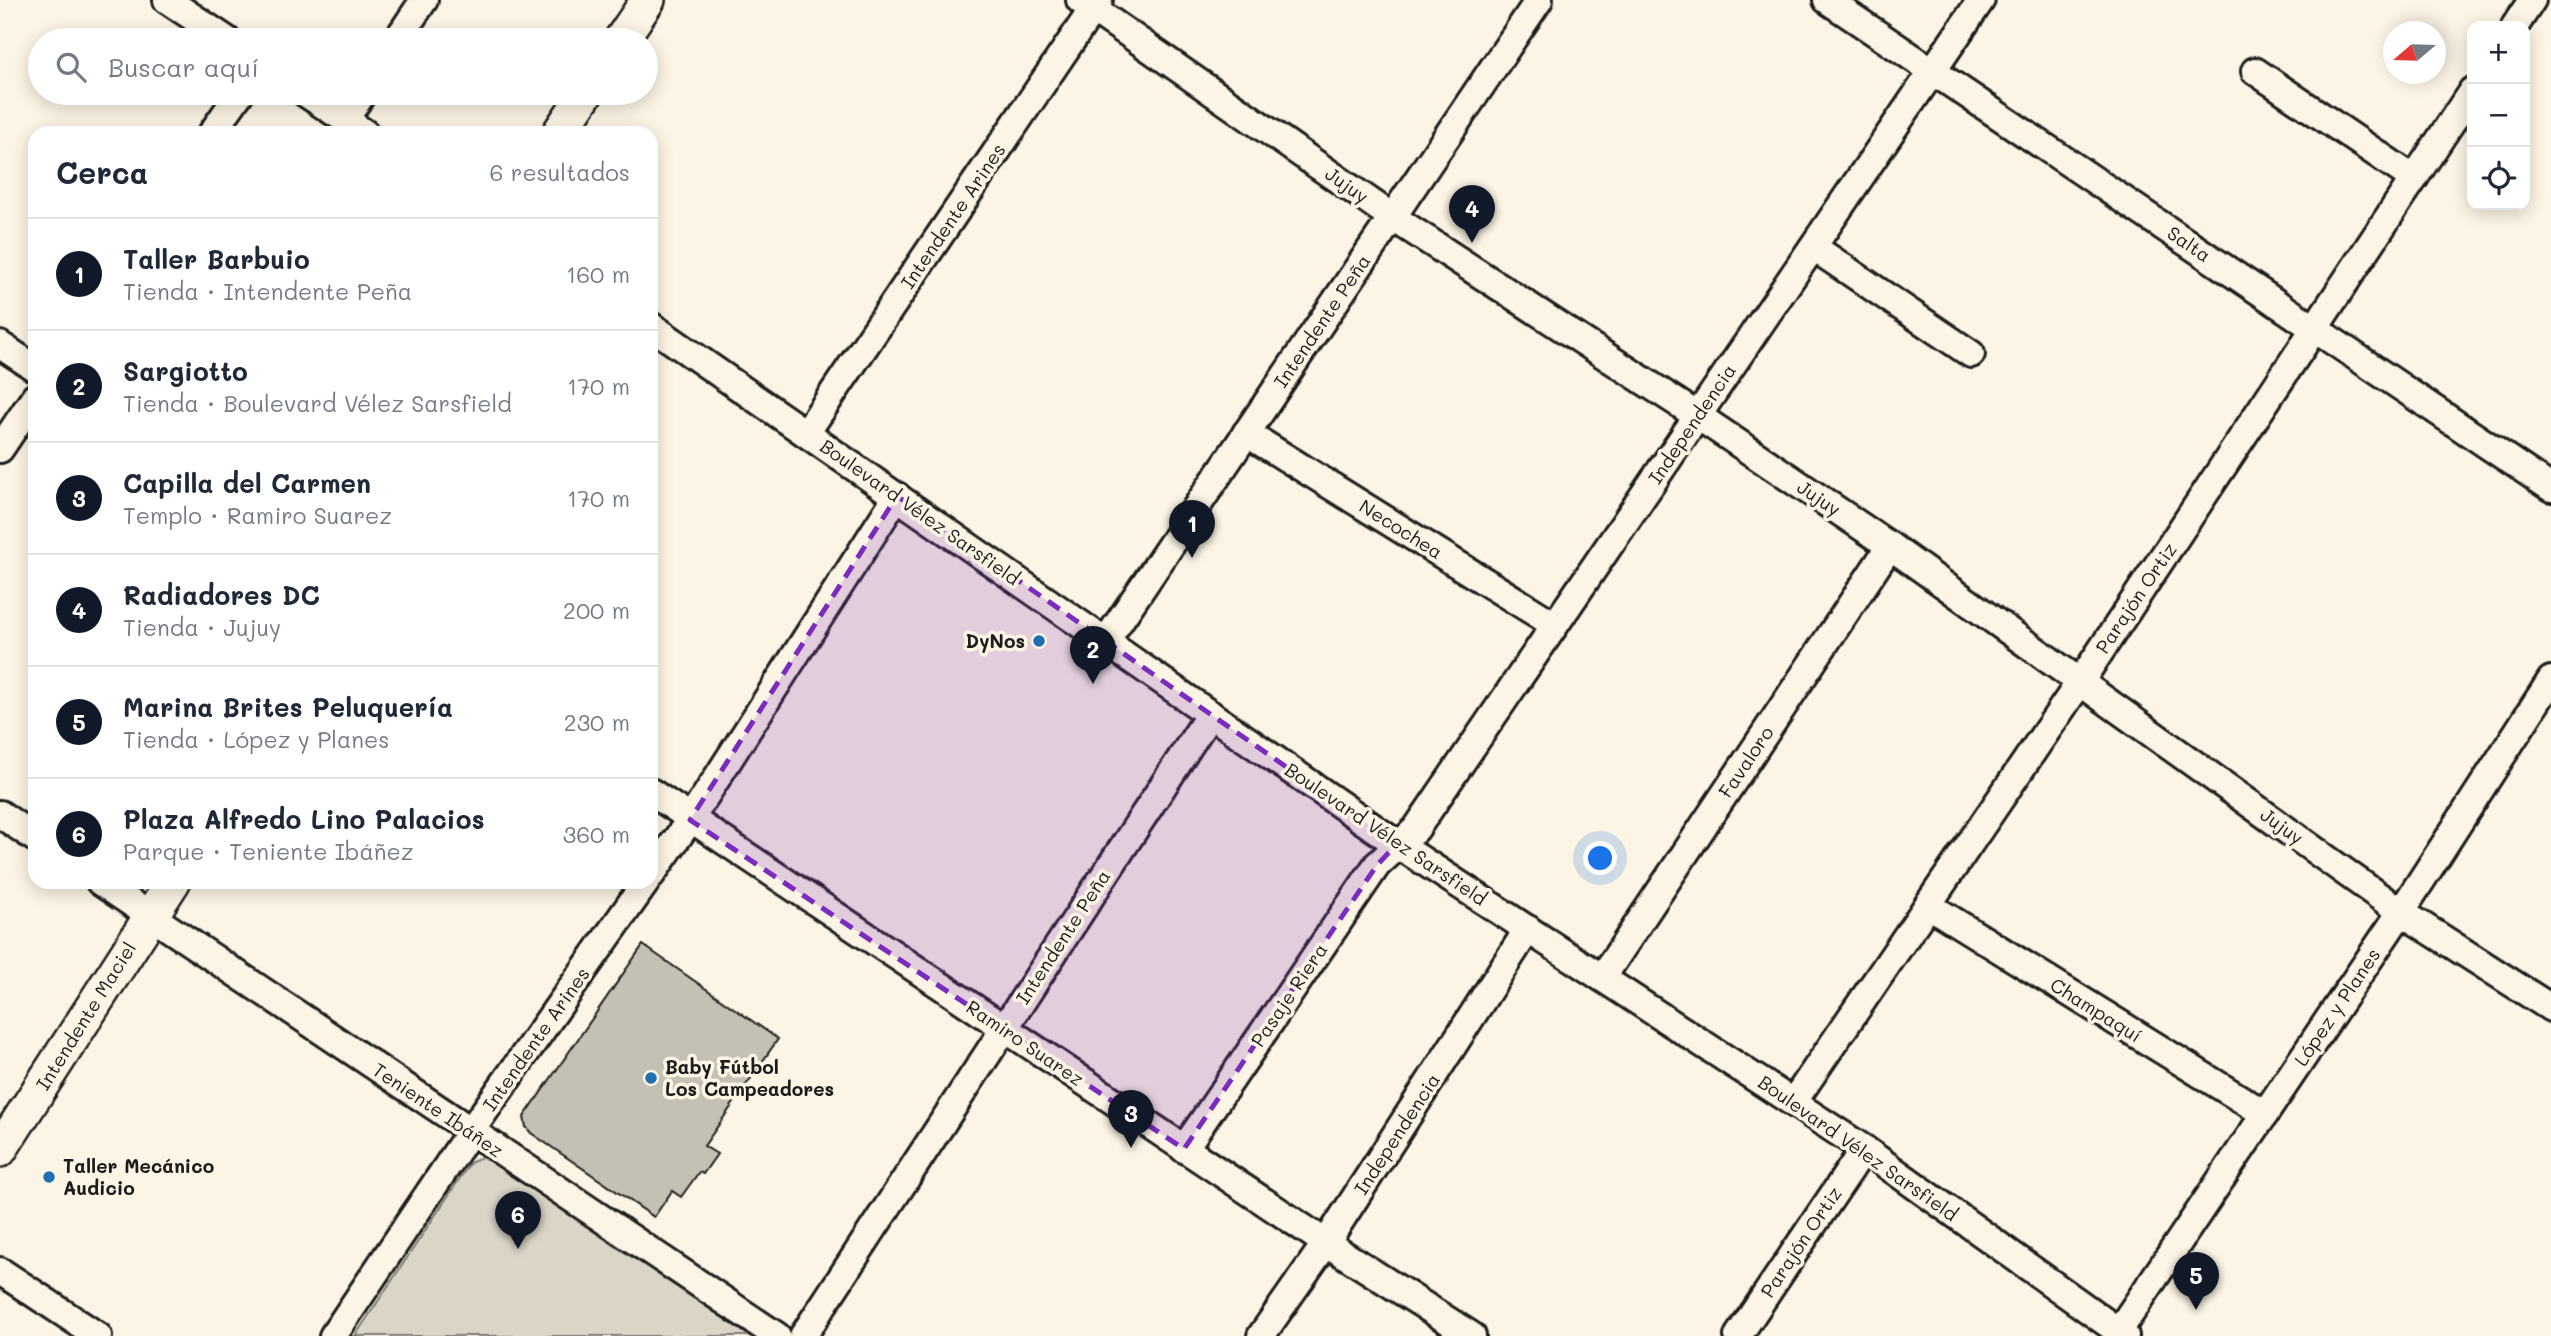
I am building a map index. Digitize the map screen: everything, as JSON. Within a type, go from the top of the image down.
[{"type":"main road","points":[[629,28],[649,0]]},
{"type":"main road","points":[[564,126],[578,105]]},
{"type":"main road","name":"Intendente Maciel","points":[[0,1150],[168,889]]},
{"type":"street","points":[[167,0],[197,8],[216,28]]},
{"type":"street","points":[[405,28],[424,0]]},
{"type":"street","name":"Intendente Peña","points":[[1106,641],[1539,0]]},
{"type":"street","name":"Salta","points":[[1827,0],[2551,488]]},
{"type":"street","name":"Independencia","points":[[1397,844],[1416,829],[1982,0]]},
{"type":"street","points":[[2518,21],[2532,0]]},
{"type":"street","name":"Jujuy","points":[[1091,3],[1392,217],[1698,416],[1890,546],[2401,912],[2551,1008]]},
{"type":"street","name":"Intendente Arines","points":[[806,433],[1091,3]]},
{"type":"street","points":[[2255,71],[2413,179]]},
{"type":"street","name":"Parajón Ortiz","points":[[1794,1101],[2080,682],[2467,98]]},
{"type":"street","points":[[217,126],[232,105]]},
{"type":"street","points":[[323,105],[355,126],[360,105]]},
{"type":"street","points":[[1813,247],[1971,354]]},
{"type":"street","name":"Boulevard Vélez Sarsfield","points":[[658,331],[1397,844],[1794,1101],[2122,1334]]},
{"type":"street","points":[[0,345],[28,363]]},
{"type":"street","points":[[0,449],[28,407]]},
{"type":"street","name":"Necochea","points":[[1246,433],[1555,625]]},
{"type":"street","points":[[658,865],[690,820],[897,496]]},
{"type":"street","name":"Favaloro","points":[[1602,978],[1890,546]]},
{"type":"street","name":"López y Planes","points":[[2122,1334],[2551,680]]},
{"type":"street","name":"Intendente Peña","points":[[803,1336],[1210,714]]},
{"type":"street","name":"Ramiro Suarez","points":[[658,797],[1184,1149],[1472,1336]]},
{"type":"street","points":[[0,814],[28,833]]},
{"type":"street","name":"Pasaje Riera","points":[[1184,1149],[1377,865],[1397,844]]},
{"type":"street","name":"Teniente Ibáñez","points":[[110,889],[777,1336]]},
{"type":"street","name":"Intendente Arines","points":[[333,1336],[470,1132],[641,889]]},
{"type":"street","name":"Champaquí","points":[[1928,905],[2265,1114]]},
{"type":"street","name":"Independencia","points":[[1261,1336],[1326,1243],[1528,929]]},
{"type":"street","name":"Parajón Ortiz","points":[[1738,1336],[1864,1149]]},
{"type":"street","points":[[0,1271],[98,1336]]},
{"type":"highlighted area","points":[[897,496],[1397,844],[1377,865],[1184,1149],[690,820]]},
{"type":"shaded area","points":[[483,1156],[750,1336],[355,1336],[470,1163]]},
{"type":"building","name":"Baby Fútbol Los Campeadores","points":[[643,945],[778,1039],[704,1146],[717,1154],[703,1174],[699,1172],[681,1197],[672,1191],[654,1217],[531,1133],[526,1127],[524,1117]]},
{"type":"place","name":"Radiadores DC","points":[[1472,243]]},
{"type":"place","name":"Taller Barbuio","points":[[1192,558]]},
{"type":"place","name":"DyNos","points":[[1039,641]]},
{"type":"place","name":"Sargiotto","points":[[1093,684]]},
{"type":"place","name":"Baby Fútbol Los Campeadores","points":[[651,1078]]},
{"type":"place","name":"Capilla del Carmen","points":[[1131,1148]]},
{"type":"place","name":"Taller Mecánico Audicio","points":[[49,1177]]},
{"type":"place","name":"Plaza Alfredo Lino Palacios","points":[[518,1249]]},
{"type":"place","name":"Marina Brites Peluquería","points":[[2196,1310]]}]
